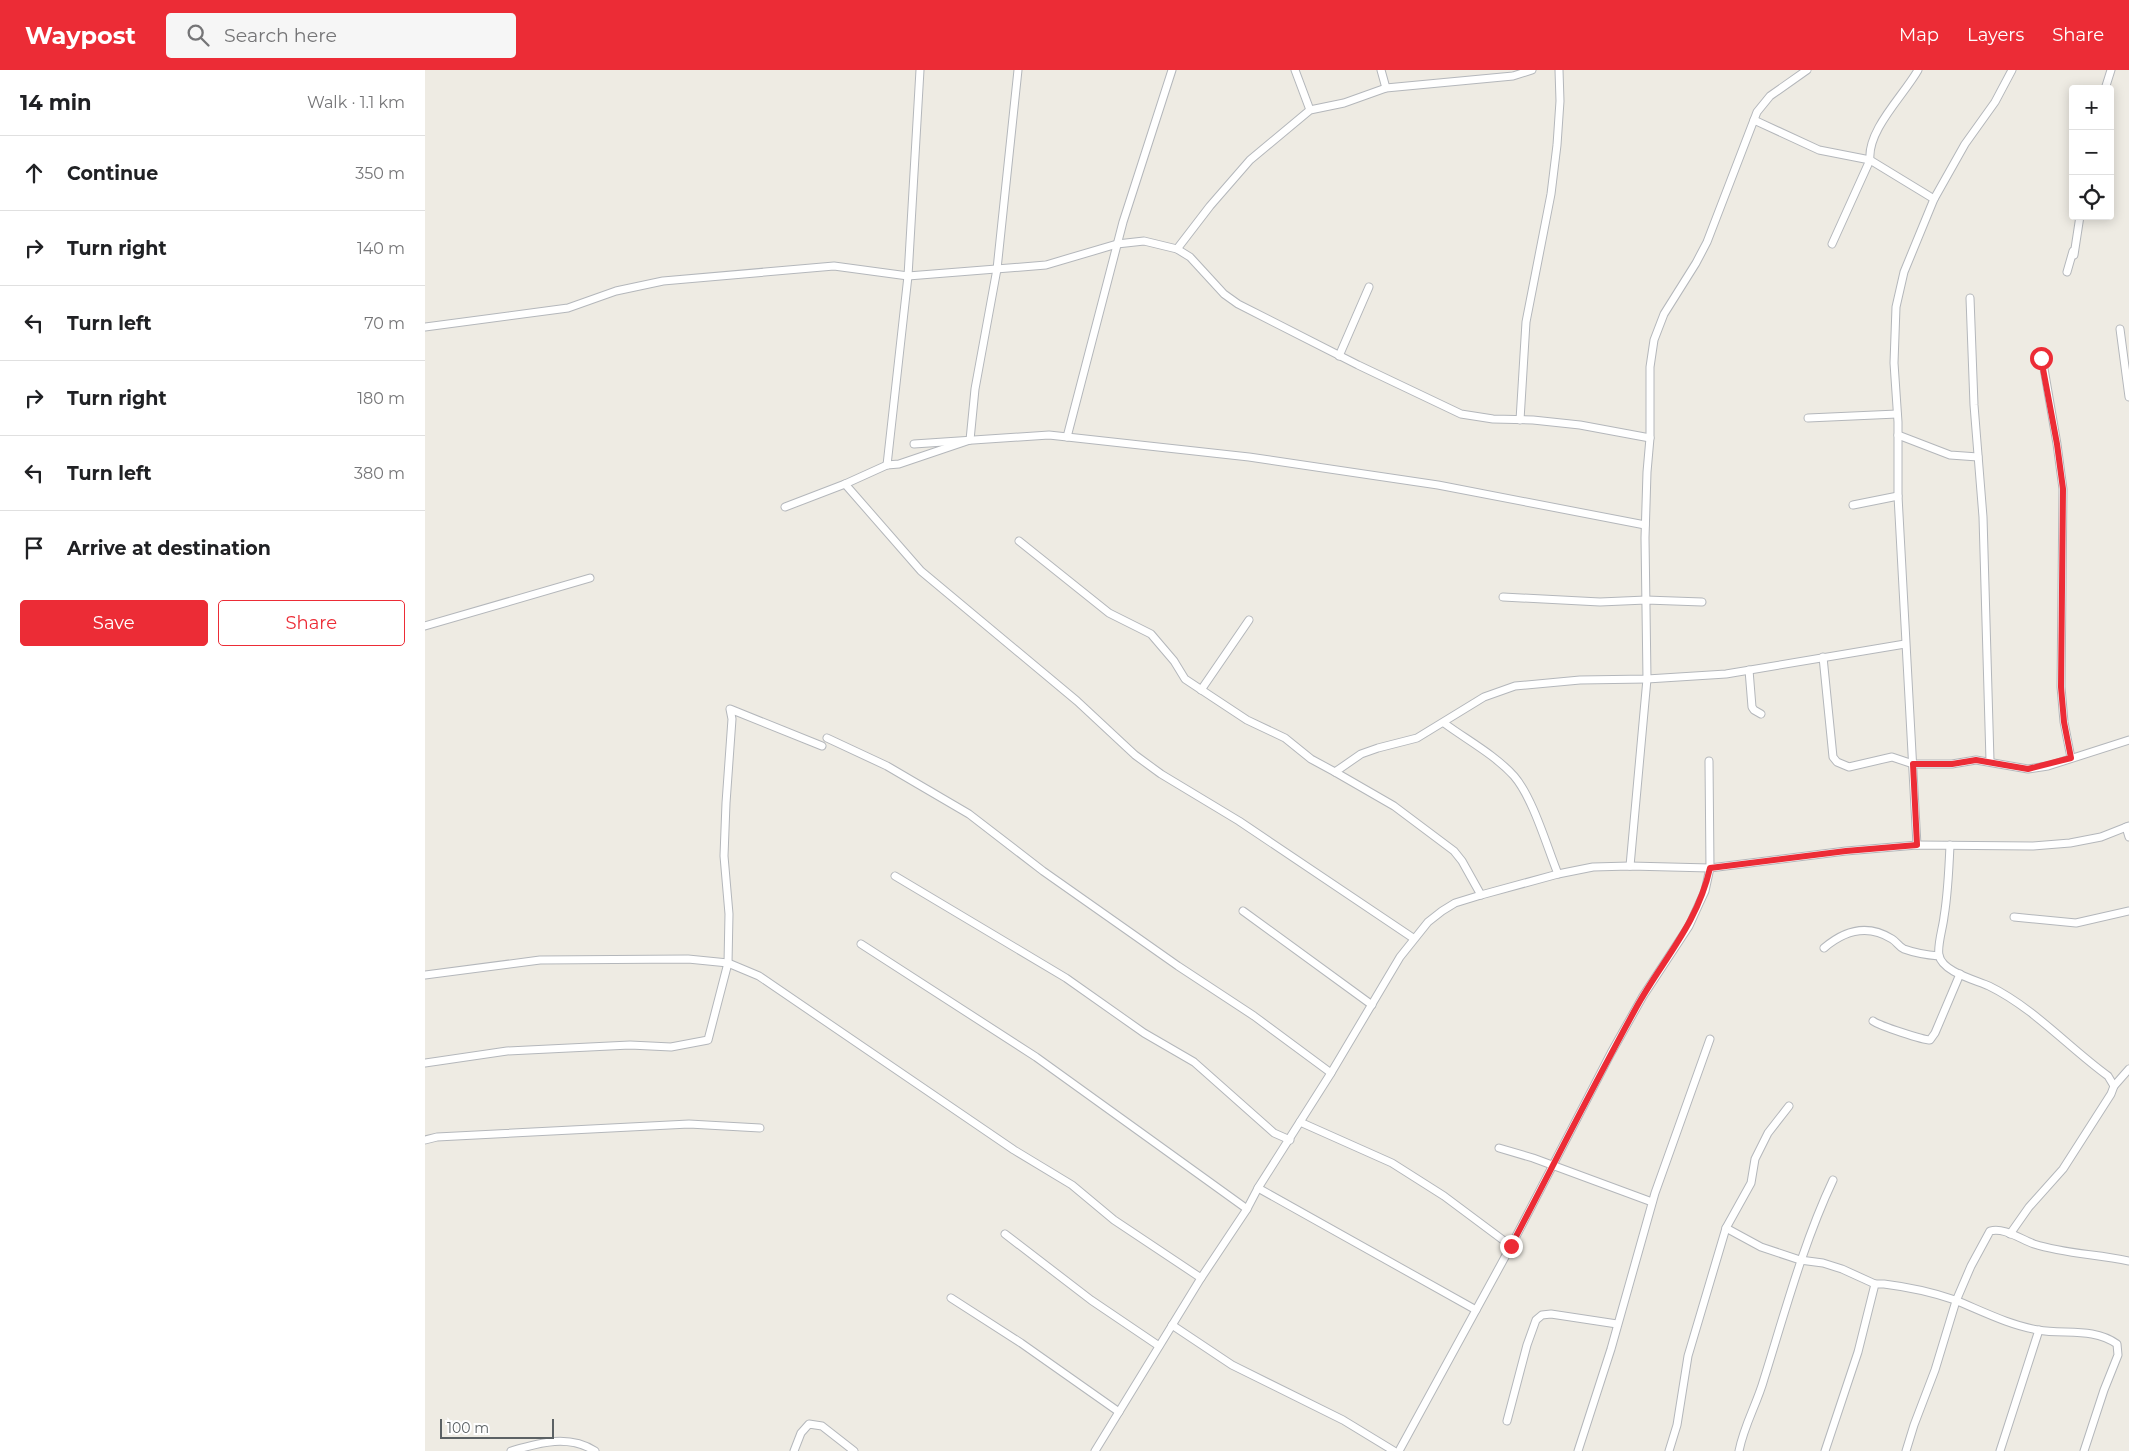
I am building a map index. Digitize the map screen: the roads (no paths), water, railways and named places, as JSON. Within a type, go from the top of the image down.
[{"type":"street","points":[[887,465],[907,276],[920,70]]},
{"type":"street","points":[[785,507],[845,484],[887,465],[899,464],[970,440],[975,389],[997,269],[1018,70]]},
{"type":"street","points":[[1162,102],[1171,70]]},
{"type":"street","points":[[1067,437],[1117,244],[1171,70]]},
{"type":"street","points":[[1295,70],[1311,110]]},
{"type":"street","points":[[1381,70],[1385,88]]},
{"type":"street","points":[[1177,249],[1249,160],[1311,110],[1343,103],[1385,88],[1513,76],[1532,70]]},
{"type":"street","points":[[1520,420],[1526,322],[1551,194],[1557,145],[1561,101],[1559,70]]},
{"type":"street","points":[[1630,866],[1647,679],[1645,525],[1650,438],[1650,367],[1654,340],[1664,314],[1707,242],[1757,112],[1770,96],[1807,70]]},
{"type":"street","points":[[1832,244],[1870,160],[1869,150],[1878,129],[1918,70]]},
{"type":"street","points":[[1917,845],[1898,496],[1898,435],[1894,364],[1896,307],[1904,272],[1934,199],[1965,144],[1995,102],[2012,70]]},
{"type":"street","points":[[2106,85],[2111,70]]},
{"type":"street","points":[[1754,120],[1819,150],[1870,160],[1934,199]]},
{"type":"street","points":[[2074,255],[2079,220]]},
{"type":"street","points":[[2067,272],[2077,238]]},
{"type":"street","points":[[425,327],[568,308],[616,291],[663,280],[834,266],[907,276],[997,269],[1046,265],[1117,244],[1144,241],[1177,249],[1190,257],[1224,294],[1238,304],[1339,356],[1461,414],[1493,419],[1580,425],[1650,438]]},
{"type":"street","points":[[1339,356],[1369,287]]},
{"type":"street","points":[[1969,298],[1983,517],[1990,761]]},
{"type":"street","points":[[2120,329],[2129,397]]},
{"type":"street","points":[[2041,358],[2057,444],[2063,489],[2061,687],[2064,722],[2071,758]]},
{"type":"street","points":[[1808,418],[1897,414]]},
{"type":"street","points":[[914,444],[1049,435],[1249,457],[1438,485],[1645,525]]},
{"type":"street","points":[[1898,435],[1950,455],[1978,457]]},
{"type":"street","points":[[845,484],[921,571],[1077,701],[1135,755],[1161,774],[1239,822],[1413,938]]},
{"type":"street","points":[[1853,505],[1898,496]]},
{"type":"street","points":[[1019,541],[1109,613],[1151,634],[1174,661],[1185,678],[1201,690],[1247,720],[1285,738],[1311,759],[1394,806],[1454,851],[1462,861],[1481,895]]},
{"type":"street","points":[[425,626],[590,578]]},
{"type":"street","points":[[1503,597],[1600,602],[1646,600],[1701,602]]},
{"type":"street","points":[[1201,690],[1249,620]]},
{"type":"street","points":[[1335,772],[1361,754],[1417,738],[1485,697],[1515,686],[1580,680],[1647,679],[1726,674],[1905,644]]},
{"type":"street","points":[[1823,657],[1833,757],[1837,762],[1849,767],[1892,756],[1913,764],[1952,764],[1976,760],[2028,769],[2129,740]]},
{"type":"street","points":[[1749,670],[1752,707],[1761,714]]},
{"type":"street","points":[[425,1063],[507,1050],[630,1045],[671,1047],[708,1040],[728,963],[729,914],[724,856],[732,718],[730,709],[822,746]]},
{"type":"street","points":[[1443,723],[1498,762],[1514,776],[1527,795],[1558,874]]},
{"type":"street","points":[[827,738],[887,766],[969,814],[1043,871],[1177,966],[1254,1016],[1331,1073]]},
{"type":"street","points":[[1399,1451],[1511,1246],[1643,996],[1689,926],[1705,892],[1710,868],[1709,761]]},
{"type":"street","points":[[1095,1451],[1201,1278],[1247,1209],[1258,1188],[1413,938],[1428,922],[1455,903],[1558,874],[1593,867],[1710,868],[1846,851],[1917,845],[2033,846],[2071,844],[2101,837],[2128,826],[2129,837]]},
{"type":"street","points":[[1939,956],[1946,906],[1950,845]]},
{"type":"street","points":[[895,876],[1066,978],[1144,1033],[1194,1062],[1274,1133],[1289,1140]]},
{"type":"street","points":[[1243,911],[1372,1005]]},
{"type":"street","points":[[2014,916],[2076,923],[2129,911]]},
{"type":"street","points":[[1824,948],[1844,933],[1858,930],[1874,932],[1892,939],[1903,948],[1939,956],[1949,968],[1989,986],[2013,1000],[2108,1076],[2114,1086]]},
{"type":"street","points":[[861,944],[955,1007],[1035,1056],[1247,1209]]},
{"type":"street","points":[[425,976],[540,960],[689,959],[728,963],[759,976],[1014,1150],[1072,1185],[1114,1220],[1201,1278]]},
{"type":"street","points":[[1873,1021],[1891,1030],[1930,1040],[1935,1033],[1960,974]]},
{"type":"street","points":[[1578,1451],[1591,1417],[1652,1202],[1710,1039]]},
{"type":"street","points":[[2010,1234],[2029,1207],[2063,1169],[2111,1094],[2114,1086],[2129,1069]]},
{"type":"street","points":[[1669,1451],[1677,1425],[1688,1356],[1727,1228],[1751,1183],[1755,1159],[1768,1133],[1789,1106]]},
{"type":"street","points":[[1300,1122],[1392,1163],[1444,1196],[1511,1246]]},
{"type":"street","points":[[425,1140],[437,1137],[689,1124],[760,1128]]},
{"type":"street","points":[[1499,1148],[1652,1202]]},
{"type":"street","points":[[1739,1451],[1746,1423],[1763,1384],[1801,1260],[1819,1210],[1833,1180]]},
{"type":"street","points":[[1258,1188],[1476,1310]]},
{"type":"street","points":[[1727,1228],[1761,1247],[1801,1260],[1823,1263],[1842,1269],[1875,1284],[1922,1290],[1956,1301],[1986,1314],[2039,1330],[2080,1332],[2100,1336],[2117,1344],[2118,1355],[2104,1390],[2084,1451]]},
{"type":"street","points":[[1906,1451],[1913,1425],[1935,1370],[1956,1301],[1987,1233],[1994,1230],[2010,1234],[2027,1242],[2066,1253],[2129,1260]]},
{"type":"street","points":[[1005,1234],[1091,1300],[1159,1346]]},
{"type":"street","points":[[1825,1451],[1858,1352],[1875,1284]]},
{"type":"street","points":[[951,1298],[1021,1342],[1119,1412]]},
{"type":"street","points":[[1507,1421],[1527,1344],[1537,1320],[1542,1316],[1551,1314],[1617,1324]]},
{"type":"street","points":[[1172,1325],[1232,1365],[1343,1420],[1394,1451]]},
{"type":"street","points":[[2000,1451],[2039,1330]]},
{"type":"street","points":[[794,1451],[801,1433],[809,1424],[822,1426],[853,1451]]},
{"type":"street","points":[[511,1451],[555,1440],[578,1443],[595,1451]]}]
